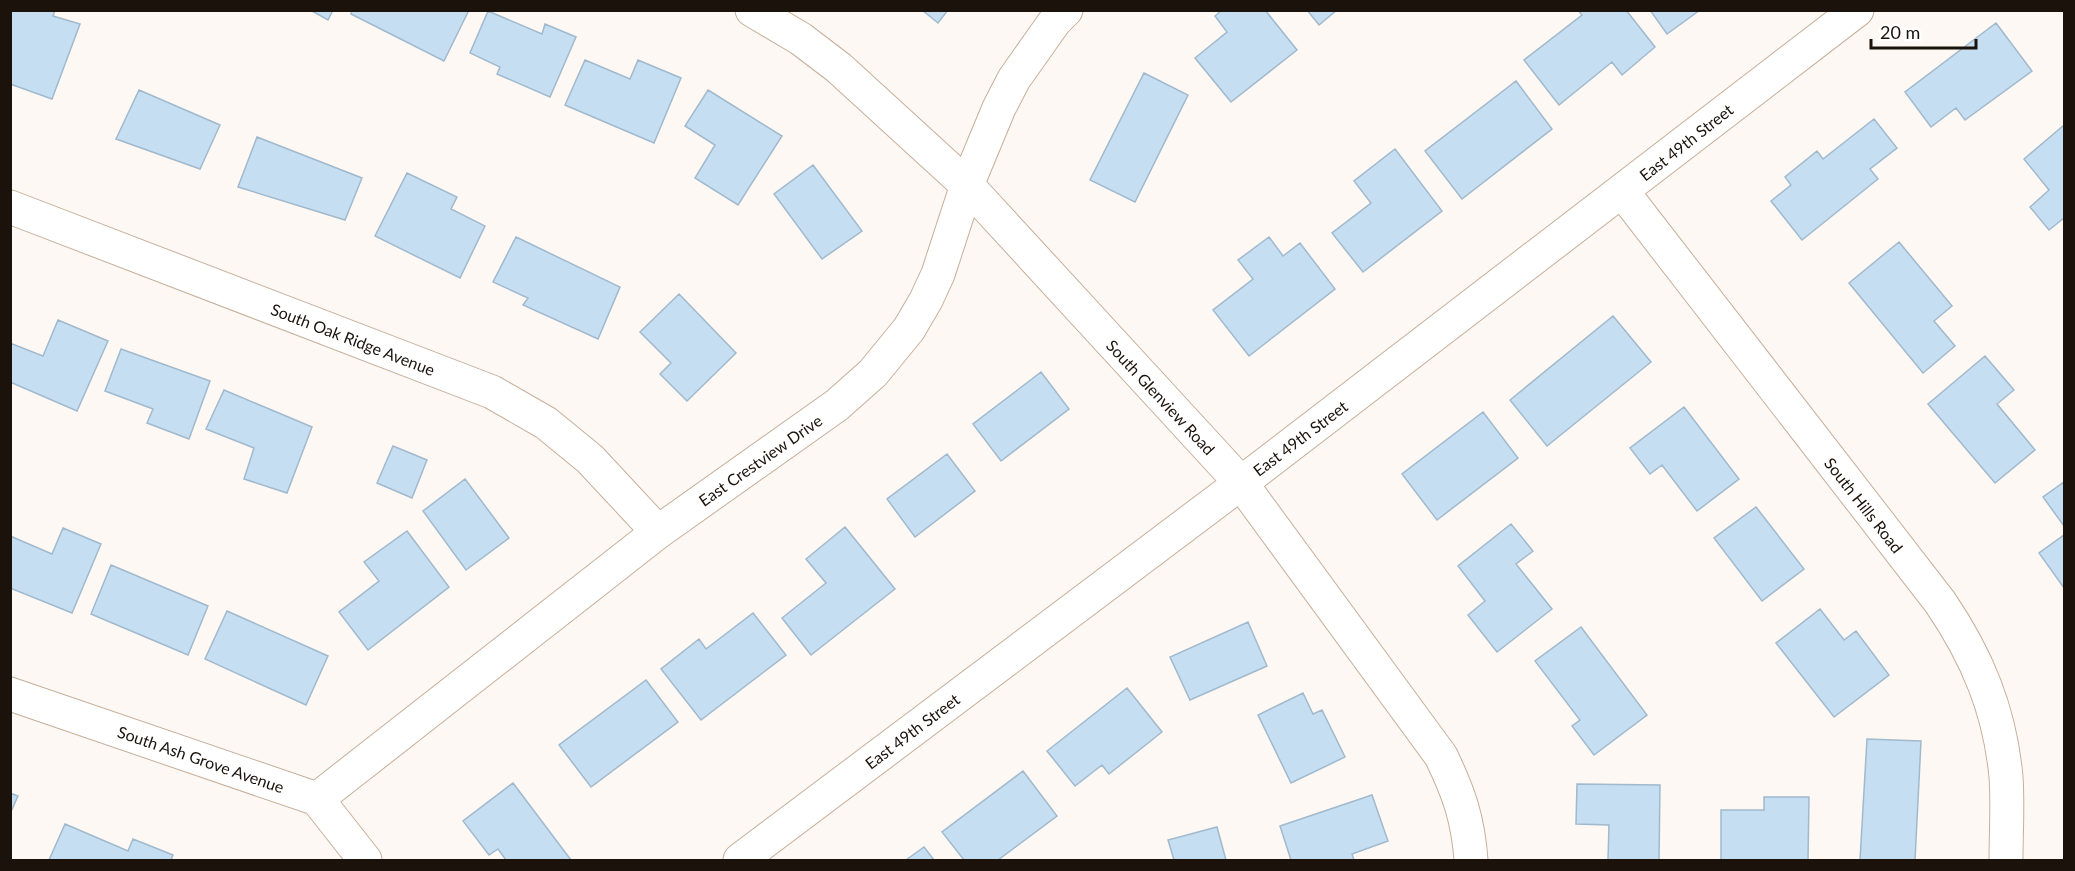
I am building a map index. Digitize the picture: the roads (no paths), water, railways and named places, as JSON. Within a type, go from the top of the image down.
[{"type":"street","name":"South Glenview Road","points":[[752,10],[801,39],[839,68],[967,185],[1241,483],[1441,756],[1458,791],[1469,832],[1470,861]]},
{"type":"street","name":"East Crestview Drive","points":[[317,798],[658,532],[837,405],[873,373],[909,329],[926,300],[938,274],[967,185],[999,108],[1014,79],[1055,21],[1066,10]]},
{"type":"street","name":"East 49th Street","points":[[740,861],[1241,483],[1857,10]]},
{"type":"street","name":"South Hills Road","points":[[1622,191],[1940,602],[1961,633],[1986,686],[2000,731],[2006,778],[2006,861]]},
{"type":"street","name":"South Oak Ridge Avenue","points":[[10,207],[492,392],[546,423],[590,459],[658,532]]},
{"type":"street","name":"South Ash Grove Avenue","points":[[10,694],[317,798]]},
{"type":"street","points":[[317,798],[364,861]]}]
